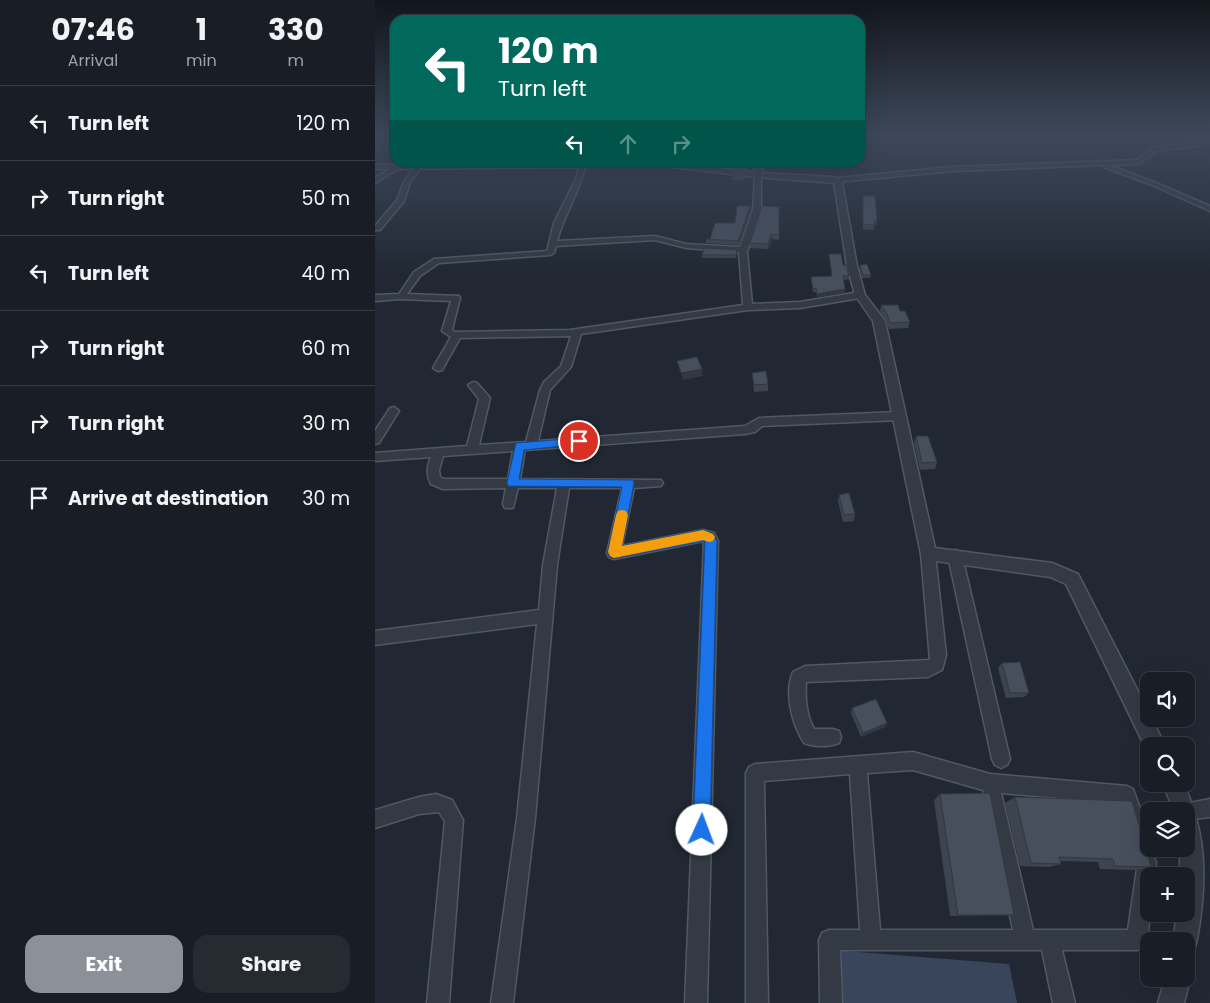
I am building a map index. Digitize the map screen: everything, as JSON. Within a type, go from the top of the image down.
[{"type":"street","points":[[377,228],[400,201],[409,180]]},
{"type":"street","points":[[402,296],[417,274],[434,262],[545,255],[552,252],[559,222],[579,180]]},
{"type":"street","points":[[748,307],[743,250],[757,209],[758,180]]},
{"type":"street","points":[[833,737],[810,736],[804,730],[797,688],[799,677],[805,674],[928,669],[937,665],[938,655],[928,554],[879,321],[860,295],[852,266],[837,180]]},
{"type":"street","points":[[1142,180],[1210,209]]},
{"type":"street","points":[[553,244],[655,238],[686,246],[743,250]]},
{"type":"street","points":[[375,298],[402,296],[405,298],[456,298],[447,331],[457,335],[577,332],[748,307],[800,305],[860,295]]},
{"type":"street","points":[[509,504],[512,483],[545,390],[548,384],[566,367],[577,332]]},
{"type":"street","points":[[438,368],[457,335]]},
{"type":"street","points":[[472,450],[485,398],[473,385]]},
{"type":"street","points":[[375,440],[394,411]]},
{"type":"street","points":[[375,457],[745,430],[751,429],[759,422],[899,416]]},
{"type":"street","points":[[439,453],[432,470],[435,481],[443,484],[657,483]]},
{"type":"street","points":[[502,1003],[526,818],[550,565],[564,483]]},
{"type":"street","points":[[629,483],[614,552],[703,535],[709,537],[711,541],[696,1003]]},
{"type":"street","points":[[928,554],[1052,570],[1072,579],[1151,737]]},
{"type":"street","points":[[955,556],[1001,760]]},
{"type":"street","points":[[375,638],[544,616]]},
{"type":"street","points":[[757,1003],[755,773],[913,761],[990,783],[1127,795],[1147,862],[1137,940],[829,940],[831,1003]]},
{"type":"street","points":[[858,766],[871,940]]},
{"type":"street","points":[[990,783],[1025,940]]},
{"type":"street","points":[[375,819],[431,803],[442,804],[450,811],[454,820],[438,1003]]},
{"type":"street","points":[[1186,932],[1191,894],[1191,840],[1203,812]]},
{"type":"street","points":[[1050,940],[1064,1003]]},
{"type":"street","points":[[1171,1003],[1175,987]]},
{"type":"water","points":[[833,950],[1009,964],[1017,1003],[836,1003]]},
{"type":"building","points":[[863,196],[875,196],[877,220],[875,220],[874,225],[863,224]]},
{"type":"building","points":[[737,206],[750,206],[738,241],[706,239],[710,239],[715,223],[735,223]]},
{"type":"building","points":[[762,206],[779,207],[779,235],[771,234],[768,244],[750,243]]},
{"type":"building","points":[[704,248],[737,250],[736,255],[702,255]]},
{"type":"building","points":[[829,254],[841,254],[843,265],[846,265],[849,276],[843,276],[845,289],[817,294],[816,288],[813,289],[811,277],[832,276]]},
{"type":"building","points":[[867,264],[871,275],[863,275],[860,265]]},
{"type":"building","points":[[881,305],[898,305],[900,311],[905,311],[910,322],[890,323]]},
{"type":"building","points":[[697,357],[702,369],[681,373],[677,361]]},
{"type":"building","points":[[766,371],[768,384],[754,385],[752,373]]},
{"type":"building","points":[[916,436],[928,436],[937,462],[922,463]]},
{"type":"building","points":[[849,493],[855,514],[844,515],[839,495]]},
{"type":"building","points":[[1020,662],[1029,693],[1010,693],[1002,663]]},
{"type":"building","points":[[876,699],[887,723],[863,733],[852,708]]},
{"type":"building","points":[[990,793],[1014,915],[958,915],[940,794]]},
{"type":"building","points":[[1015,797],[1132,801],[1140,829],[1140,857],[1148,857],[1151,867],[1115,866],[1113,859],[1059,857],[1061,864],[1031,863]]},
{"type":"slow traffic","points":[[622,515],[614,552],[703,535],[709,537]]},
{"type":"route","points":[[579,441],[519,446],[512,483],[629,483],[614,552],[703,535],[709,537],[711,541],[702,830]]}]
